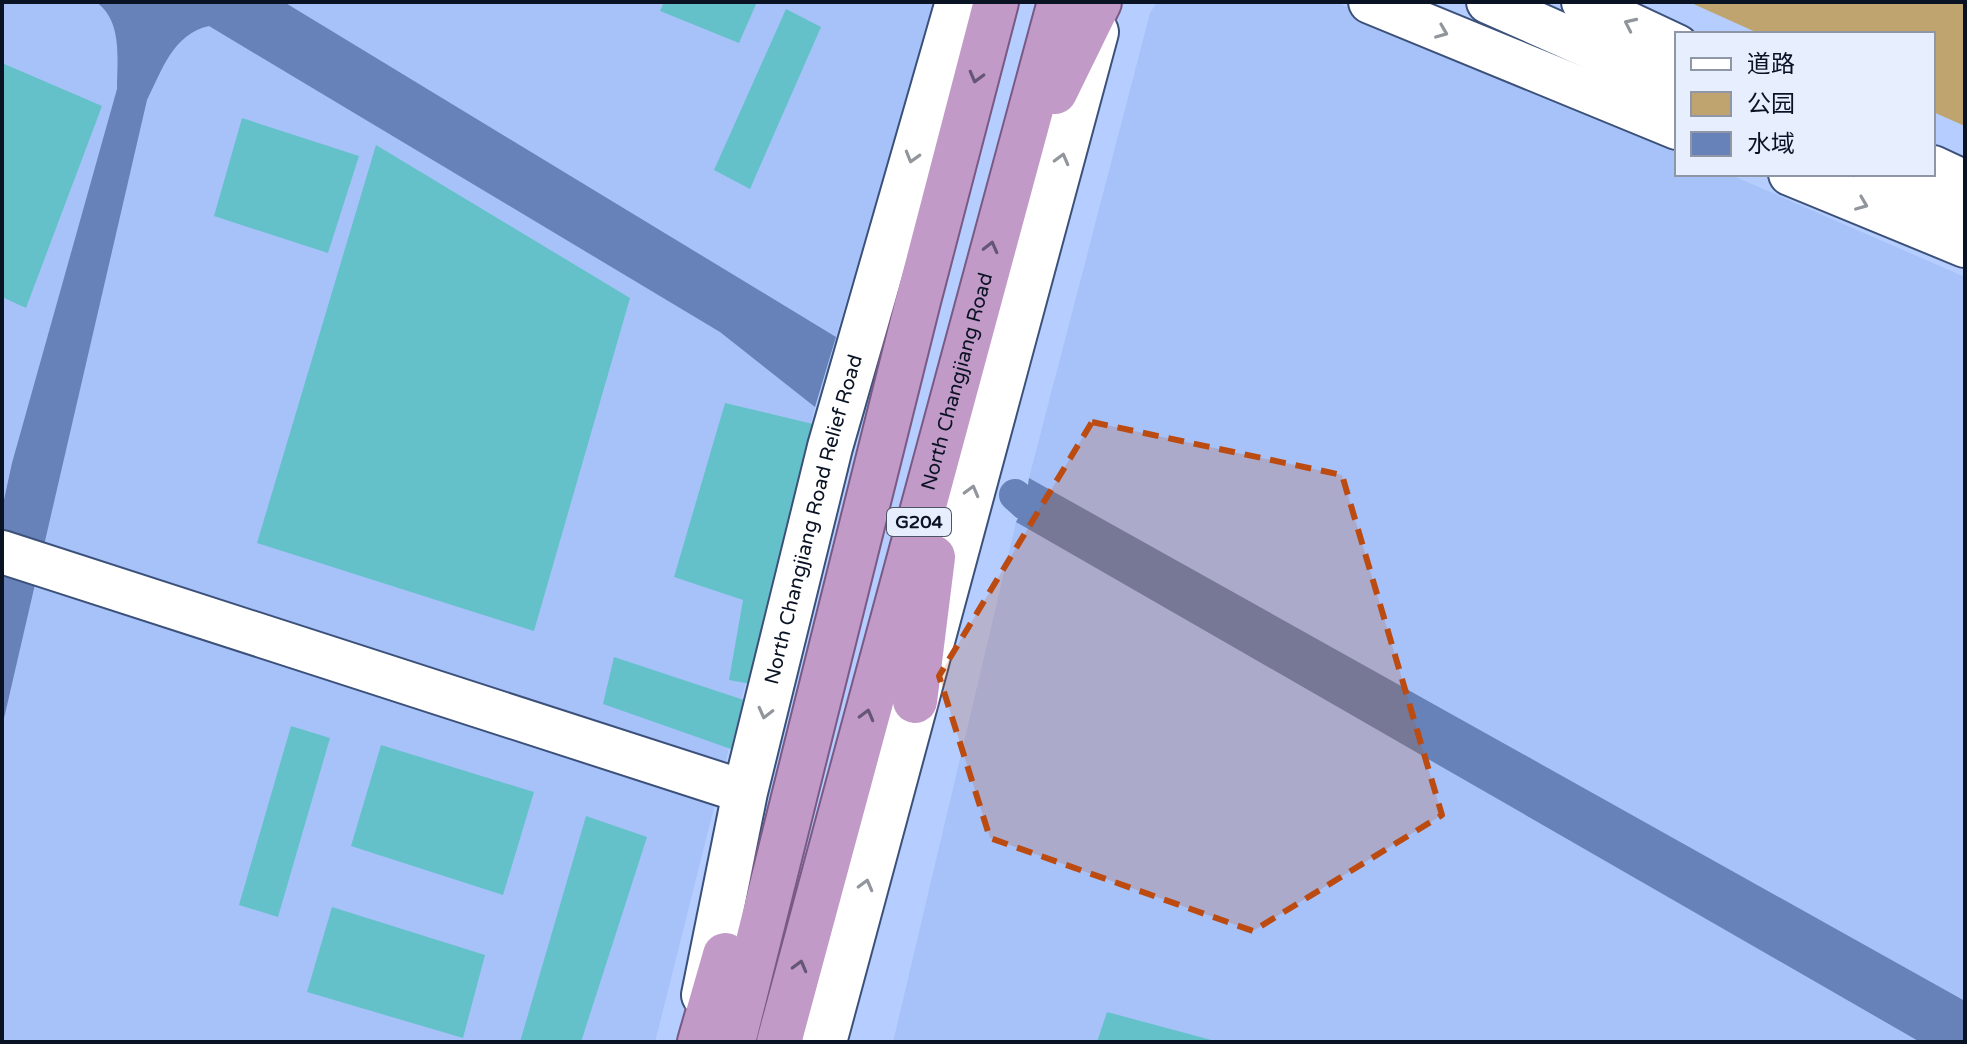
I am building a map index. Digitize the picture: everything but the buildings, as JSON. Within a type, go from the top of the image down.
[{"type":"highway","name":"G204","points":[[716,1039],[918,301],[996,2]]},
{"type":"highway","name":"North Changjiang Road","points":[[779,1042],[1004,199],[1060,2]]},
{"type":"highway","points":[[1004,199],[1102,2]]},
{"type":"highway","points":[[915,701],[954,392]]},
{"type":"main road","name":"North Changjiang Road Relief Road","points":[[716,1039],[745,792],[854,356],[958,2]]},
{"type":"main road","points":[[824,1042],[1102,2]]},
{"type":"street","points":[[1370,2],[1675,127]]},
{"type":"street","points":[[1488,2],[1675,85]]},
{"type":"street","points":[[1583,2],[1675,45]]},
{"type":"street","points":[[1935,168],[1965,182]]},
{"type":"street","points":[[1795,176],[1965,246]]},
{"type":"street","points":[[1879,176],[1965,214]]},
{"type":"street","points":[[2,552],[745,792]]},
{"type":"highlighted area","points":[[1092,422],[1342,475],[1442,815],[1253,931],[990,838],[939,676]]},
{"type":"shaded area","points":[[2,2],[935,2],[815,407],[655,1042],[2,1042]]},
{"type":"shaded area","points":[[1157,2],[1336,2],[1675,150],[1675,176],[1734,176],[1965,277],[1965,1001],[1029,478],[1150,13]]},
{"type":"shaded area","points":[[1016,522],[1920,1042],[893,1042]]},
{"type":"green space","points":[[1689,2],[1965,2],[1965,126],[1935,113],[1935,32],[1756,32]]},
{"type":"water","points":[[96,2],[284,2],[836,337],[815,407],[720,332],[209,26],[197,30],[170,55],[147,100],[2,727],[2,509],[12,463],[117,89],[115,30],[105,10]]},
{"type":"water","points":[[1029,478],[1965,1001],[1965,1042],[1920,1042],[1016,522],[1025,504]]},
{"type":"waterway","points":[[1015,495],[1025,504]]}]
